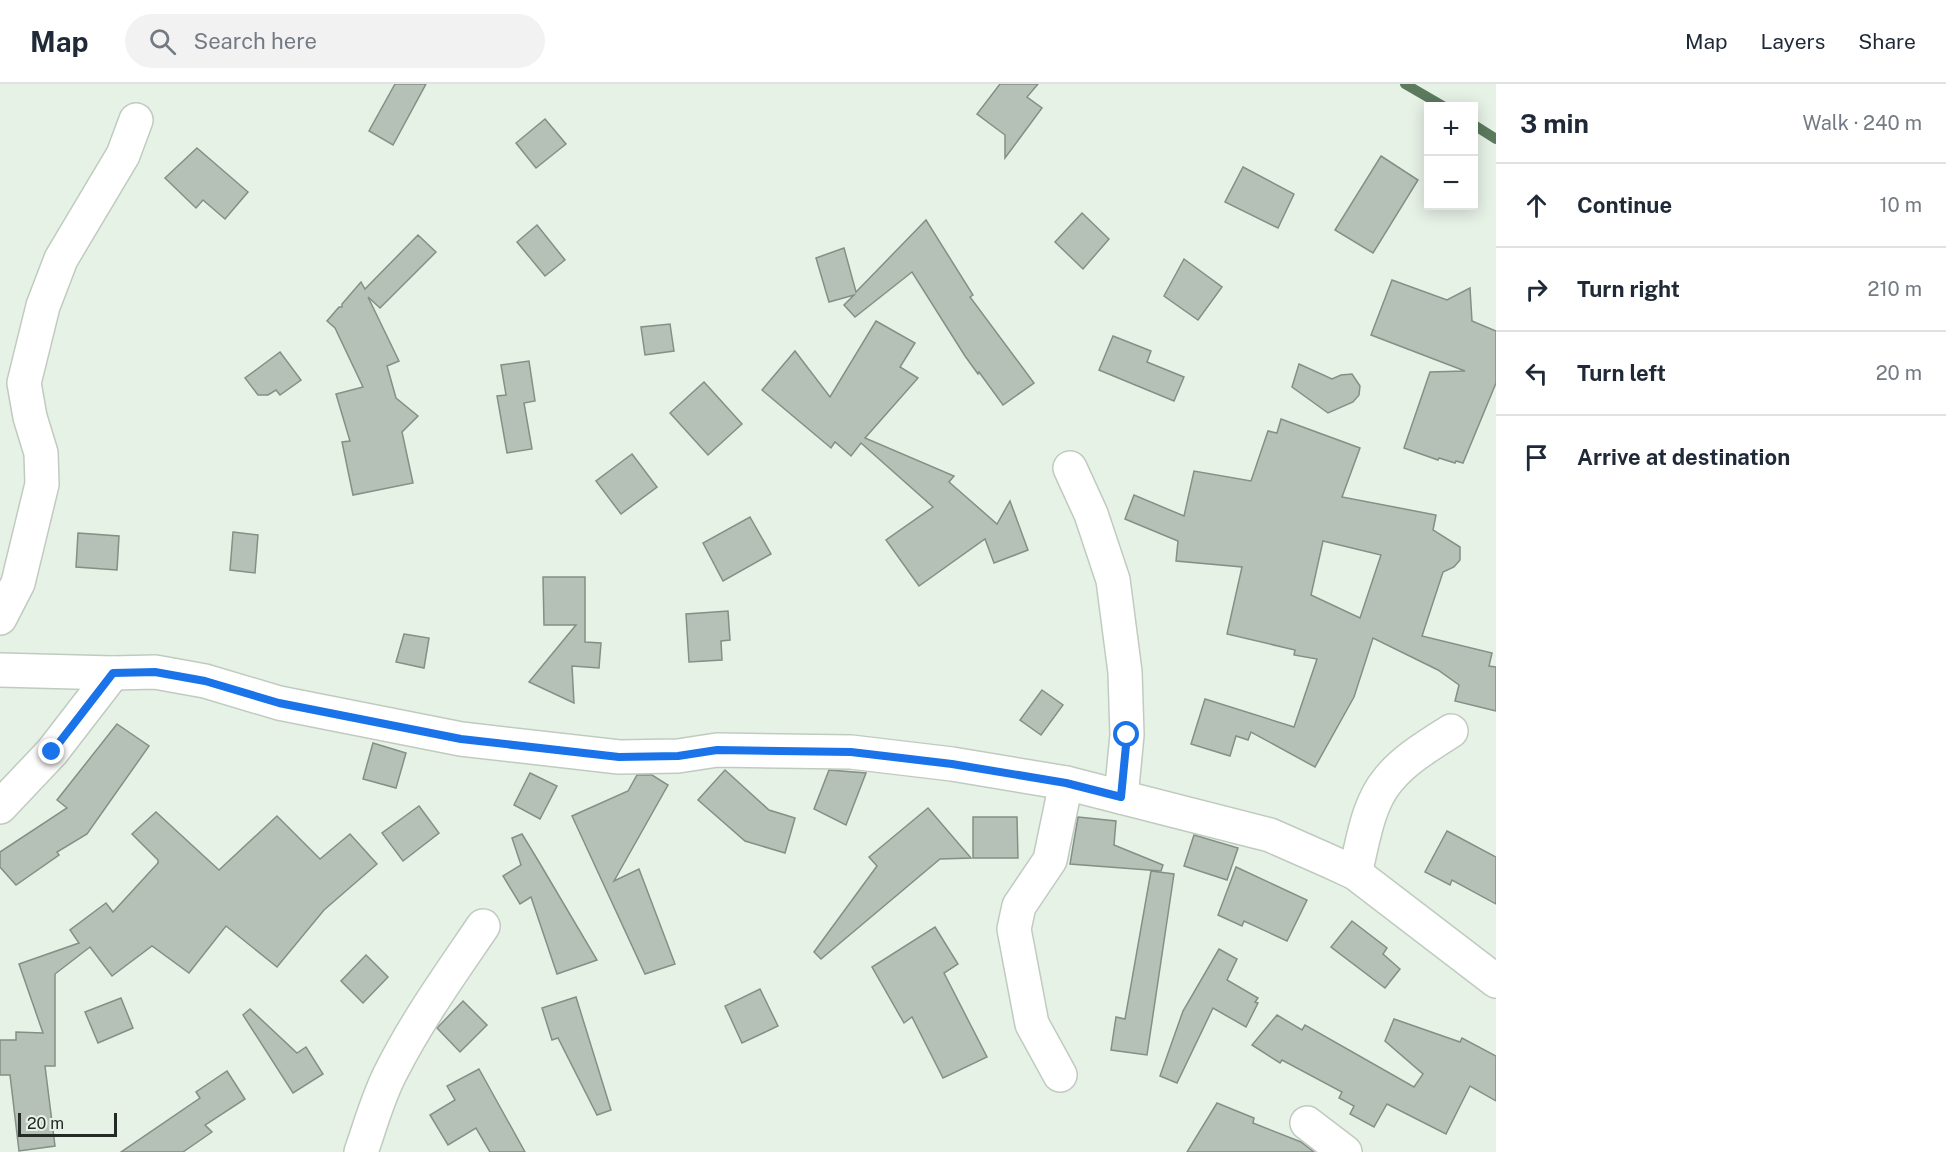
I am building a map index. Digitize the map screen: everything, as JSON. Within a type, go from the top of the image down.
[{"type":"street","points":[[0,618],[18,583],[42,483],[41,453],[30,417],[24,383],[43,306],[61,259],[123,155],[136,120]]},
{"type":"street","points":[[1070,468],[1091,514],[1113,580],[1125,672],[1127,735],[1121,797]]},
{"type":"street","points":[[0,670],[155,672],[205,681],[279,703],[461,739],[619,757],[678,756],[717,750],[851,752],[952,764],[1066,783],[1270,835],[1355,873],[1496,981]]},
{"type":"street","points":[[0,807],[52,752],[113,673]]},
{"type":"street","points":[[1355,873],[1372,809],[1386,781],[1411,758],[1450,731]]},
{"type":"street","points":[[1060,1075],[1032,1024],[1014,928],[1019,906],[1050,860],[1066,783]]},
{"type":"street","points":[[362,1152],[375,1107],[391,1070],[423,1013],[483,926]]},
{"type":"street","points":[[1307,1123],[1345,1152]]},
{"type":"building","points":[[395,84],[426,84],[393,145],[369,131]]},
{"type":"building","points":[[1000,84],[1038,84],[1027,97],[1042,108],[1005,158],[1005,135],[977,114]]},
{"type":"building","points":[[545,119],[566,144],[536,168],[516,143]]},
{"type":"building","points":[[197,148],[248,192],[225,219],[203,200],[196,208],[165,178]]},
{"type":"building","points":[[1381,156],[1418,180],[1373,253],[1335,230]]},
{"type":"building","points":[[1243,167],[1294,194],[1278,228],[1225,202]]},
{"type":"building","points":[[1082,213],[1109,239],[1083,269],[1055,242]]},
{"type":"building","points":[[926,220],[973,295],[970,297],[1034,383],[1003,405],[965,356],[912,272],[855,317],[844,305],[854,295],[829,302],[816,258],[844,248],[856,292]]},
{"type":"building","points":[[537,225],[565,260],[545,276],[517,242]]},
{"type":"building","points":[[418,235],[436,252],[380,308],[368,297],[399,361],[387,366],[396,398],[418,416],[402,432],[413,483],[353,495],[342,442],[350,441],[336,394],[363,387],[335,328],[327,321],[339,307],[342,307],[342,304],[361,282],[365,289]]},
{"type":"building","points":[[1184,259],[1222,287],[1198,320],[1164,296]]},
{"type":"building","points":[[1392,280],[1447,300],[1470,288],[1472,321],[1496,331],[1496,383],[1463,463],[1439,458],[1438,460],[1404,448],[1430,372],[1465,371],[1371,335]]},
{"type":"building","points":[[876,321],[915,343],[900,367],[918,378],[865,438],[954,476],[949,482],[997,524],[1010,501],[1028,550],[994,563],[985,539],[919,586],[886,540],[933,507],[861,443],[851,456],[835,442],[831,448],[762,390],[795,351],[830,397]]},
{"type":"building","points":[[670,324],[674,351],[645,355],[641,327]]},
{"type":"building","points":[[1113,336],[1151,351],[1147,362],[1184,377],[1174,401],[1099,370]]},
{"type":"building","points":[[280,352],[301,380],[280,395],[276,390],[268,395],[258,395],[245,378]]},
{"type":"building","points":[[529,361],[535,401],[524,403],[532,449],[507,453],[497,396],[506,395],[501,365]]},
{"type":"building","points":[[1299,364],[1332,379],[1352,374],[1360,386],[1359,395],[1353,402],[1328,413],[1292,387]]},
{"type":"building","points":[[704,382],[742,424],[708,455],[670,413]]},
{"type":"building","points":[[1281,419],[1360,448],[1342,497],[1436,515],[1433,530],[1460,547],[1460,560],[1454,567],[1443,572],[1422,636],[1492,653],[1489,666],[1496,667],[1496,711],[1455,701],[1459,685],[1438,670],[1373,638],[1354,697],[1315,767],[1251,732],[1248,740],[1236,736],[1230,756],[1191,744],[1205,699],[1294,727],[1317,659],[1294,655],[1295,650],[1227,634],[1242,567],[1176,561],[1178,541],[1125,519],[1134,495],[1184,516],[1194,471],[1251,481],[1268,431],[1277,433]],"holes":[[[1323,541],[1381,555],[1360,618],[1311,595]]]},
{"type":"building","points":[[632,454],[657,487],[621,514],[596,481]]},
{"type":"building","points":[[750,517],[771,554],[723,581],[703,543]]},
{"type":"building","points":[[233,532],[258,535],[255,573],[230,570]]},
{"type":"building","points":[[78,533],[119,536],[117,570],[76,567]]},
{"type":"building","points":[[543,577],[585,577],[585,642],[601,643],[599,668],[572,666],[574,703],[529,682],[576,625],[544,625]]},
{"type":"building","points":[[728,611],[730,640],[721,641],[722,660],[689,662],[686,614]]},
{"type":"building","points":[[404,634],[429,638],[424,668],[396,662]]},
{"type":"building","points":[[1042,690],[1063,705],[1041,735],[1020,720]]},
{"type":"building","points":[[117,724],[149,746],[87,834],[57,852],[59,855],[16,885],[0,867],[0,852],[67,808],[57,800]]},
{"type":"building","points":[[373,743],[406,753],[396,788],[363,779]]},
{"type":"building","points":[[725,770],[769,810],[795,818],[785,853],[745,841],[698,800]]},
{"type":"building","points":[[829,770],[866,773],[846,825],[814,809]]},
{"type":"building","points":[[530,773],[557,786],[540,819],[514,805]]},
{"type":"building","points":[[637,775],[652,775],[668,785],[614,881],[639,869],[675,964],[645,974],[572,816],[628,791]]},
{"type":"building","points":[[419,806],[439,833],[403,861],[382,833]]},
{"type":"building","points":[[928,808],[971,858],[940,859],[821,959],[814,952],[877,866],[869,857]]},
{"type":"building","points":[[156,812],[219,870],[277,816],[320,859],[350,834],[377,864],[324,910],[277,967],[226,926],[189,973],[152,946],[112,976],[90,947],[55,974],[55,1066],[45,1066],[55,1146],[19,1151],[10,1075],[0,1075],[0,1040],[16,1040],[16,1032],[43,1033],[19,964],[79,943],[70,930],[106,903],[113,912],[158,863],[158,860],[132,834]]},
{"type":"building","points":[[973,817],[1017,817],[1018,858],[973,858]]},
{"type":"building","points":[[1078,817],[1116,821],[1114,845],[1163,865],[1161,871],[1070,864]]},
{"type":"building","points":[[1447,831],[1496,857],[1496,904],[1452,880],[1450,885],[1425,872]]},
{"type":"building","points":[[522,834],[597,960],[557,974],[531,897],[520,904],[503,876],[521,865],[512,838]]},
{"type":"building","points":[[1194,835],[1238,848],[1227,880],[1184,866]]},
{"type":"building","points":[[1236,867],[1307,900],[1287,941],[1244,921],[1242,926],[1218,915]]},
{"type":"building","points":[[1151,871],[1174,874],[1147,1055],[1111,1050],[1116,1017],[1125,1019]]},
{"type":"building","points":[[1352,921],[1387,948],[1383,954],[1400,969],[1385,988],[1331,947]]},
{"type":"building","points":[[935,927],[958,964],[944,973],[987,1057],[943,1078],[912,1017],[904,1023],[872,967]]},
{"type":"building","points":[[1219,949],[1237,959],[1227,980],[1258,998],[1255,1002],[1258,1003],[1246,1027],[1213,1008],[1177,1083],[1160,1076],[1183,1011]]},
{"type":"building","points":[[366,955],[388,977],[363,1003],[341,981]]},
{"type":"building","points":[[760,989],[778,1026],[742,1043],[725,1006]]},
{"type":"building","points":[[576,997],[611,1110],[597,1115],[558,1038],[552,1040],[542,1008]]},
{"type":"building","points":[[121,998],[133,1028],[98,1043],[85,1012]]},
{"type":"building","points":[[463,1001],[487,1025],[460,1052],[437,1028]]},
{"type":"building","points":[[250,1009],[297,1053],[306,1047],[323,1074],[293,1093],[243,1015]]},
{"type":"building","points":[[1277,1015],[1302,1030],[1305,1025],[1414,1087],[1423,1074],[1385,1041],[1394,1019],[1460,1042],[1462,1038],[1496,1056],[1496,1101],[1470,1086],[1446,1134],[1387,1104],[1374,1127],[1350,1114],[1354,1106],[1339,1098],[1342,1092],[1282,1060],[1280,1063],[1252,1045]]},
{"type":"building","points":[[479,1069],[525,1152],[490,1152],[476,1128],[448,1145],[430,1115],[455,1100],[447,1086]]},
{"type":"building","points":[[227,1071],[245,1099],[205,1125],[212,1132],[183,1152],[121,1152],[200,1098],[196,1092]]},
{"type":"building","points":[[1217,1103],[1254,1118],[1253,1123],[1301,1142],[1314,1152],[1187,1152]]},
{"type":"waterway","points":[[1405,84],[1436,102]]},
{"type":"waterway","points":[[1478,128],[1496,139]]},
{"type":"route","points":[[52,752],[113,673],[155,672],[205,681],[279,703],[461,739],[619,757],[678,756],[717,750],[851,752],[952,764],[1066,783],[1121,797],[1127,735]]}]
